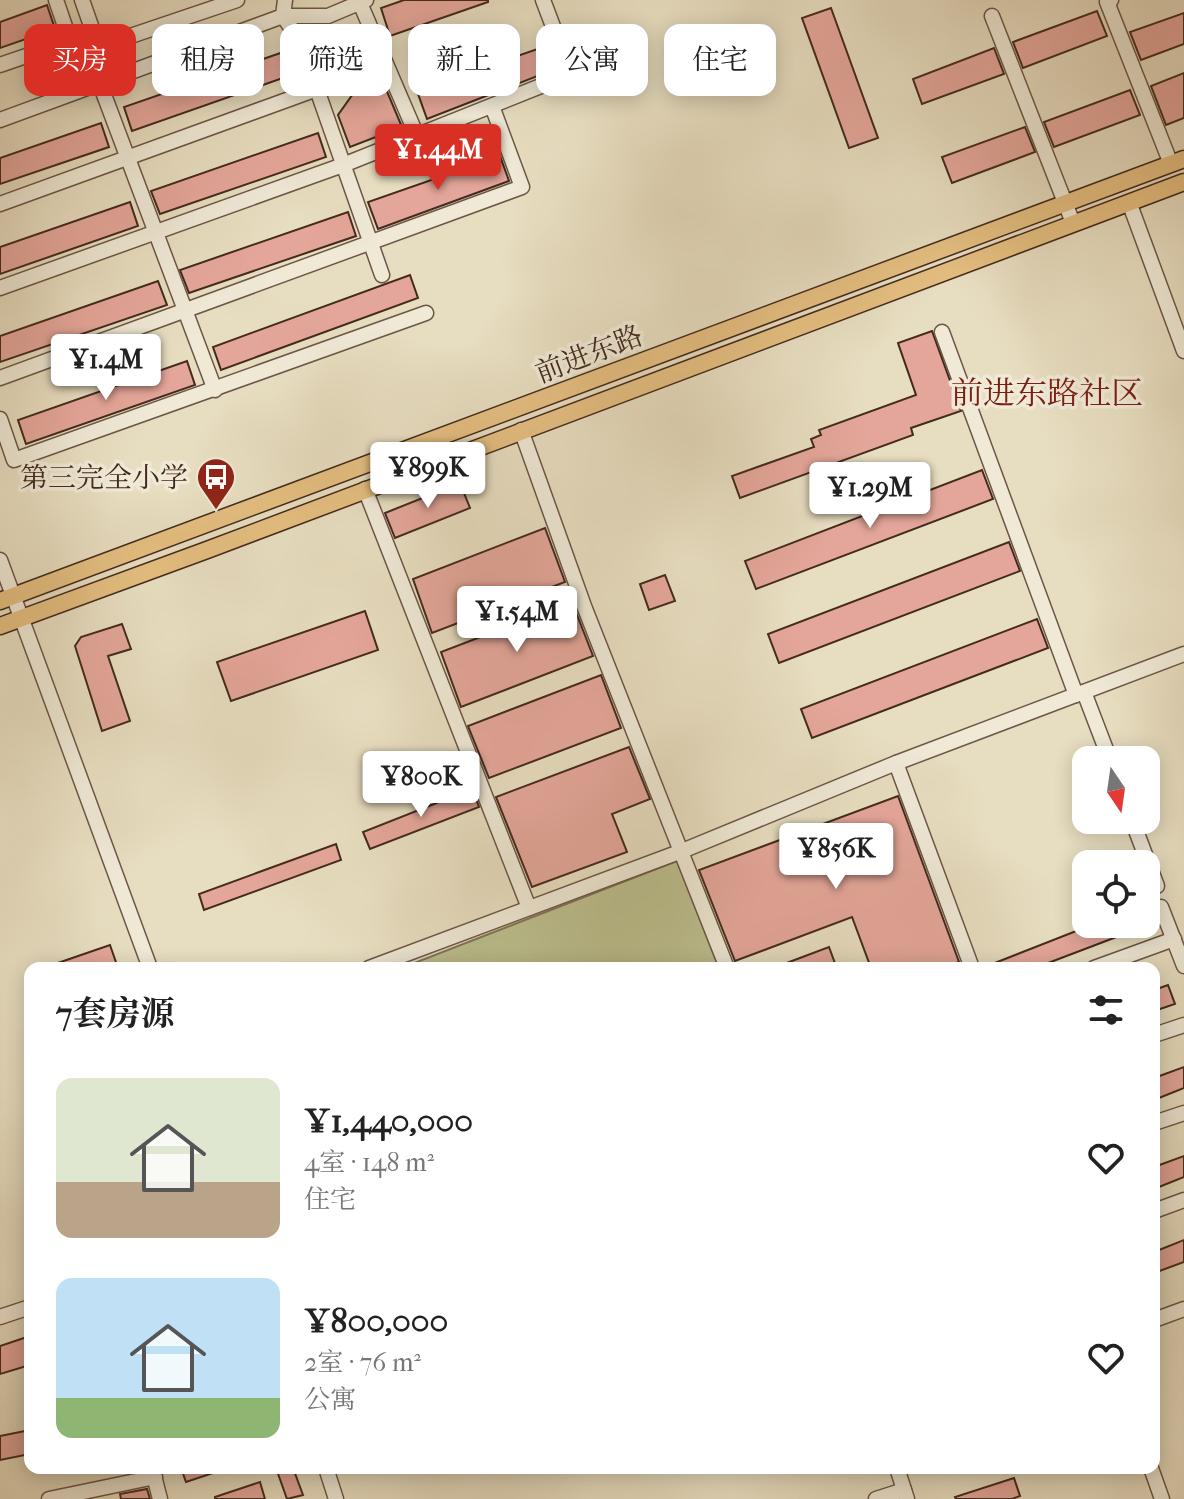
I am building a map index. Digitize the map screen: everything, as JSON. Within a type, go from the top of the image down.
[{"type":"main road","name":"前进东路","points":[[6,599],[1177,162]]},
{"type":"main road","name":"前进东路","points":[[0,626],[1184,182]]},
{"type":"street","points":[[56,0],[64,24]]},
{"type":"street","points":[[82,0],[90,24]]},
{"type":"street","points":[[136,34],[237,0]]},
{"type":"street","points":[[285,0],[283,16],[288,24]]},
{"type":"street","points":[[0,288],[343,165],[571,74],[543,0]]},
{"type":"street","points":[[1111,0],[1107,2],[1177,162]]},
{"type":"street","points":[[136,71],[283,16],[328,16],[363,1],[417,136]]},
{"type":"street","points":[[992,16],[1073,223]]},
{"type":"street","points":[[0,65],[24,57]]},
{"type":"street","points":[[0,120],[66,96]]},
{"type":"street","points":[[109,96],[128,158],[215,390]]},
{"type":"street","points":[[0,204],[298,96]]},
{"type":"street","points":[[319,96],[382,275]]},
{"type":"street","points":[[0,378],[522,187],[492,106]]},
{"type":"street","points":[[1129,202],[1184,351]]},
{"type":"street","points":[[0,419],[14,460],[426,313]]},
{"type":"street","points":[[942,332],[1080,694],[1104,746]]},
{"type":"street","points":[[521,430],[584,606],[725,962]]},
{"type":"street","points":[[365,489],[529,908]]},
{"type":"street","points":[[0,560],[6,599],[21,618],[148,962]]},
{"type":"street","points":[[385,962],[682,851],[896,763],[1184,654]]},
{"type":"street","points":[[896,763],[970,962]]},
{"type":"street","points":[[1161,907],[1184,966]]},
{"type":"street","points":[[1111,962],[1174,939]]},
{"type":"street","points":[[1160,1033],[1184,1025]]},
{"type":"street","points":[[1160,1121],[1184,1113]]},
{"type":"street","points":[[1160,1209],[1184,1200]]},
{"type":"street","points":[[0,1317],[24,1309]]},
{"type":"street","points":[[1160,1318],[1184,1309]]},
{"type":"street","points":[[49,1499],[145,1474]]},
{"type":"street","points":[[154,1474],[160,1499]]},
{"type":"street","points":[[328,1474],[336,1499]]},
{"type":"street","points":[[876,1499],[906,1494],[899,1474]]},
{"type":"street","points":[[1153,1474],[1162,1499]]},
{"type":"green space","points":[[677,861],[717,962],[417,962]]},
{"type":"building","points":[[404,0],[488,0],[425,24],[408,24],[408,30],[392,35],[392,24],[386,24],[381,8]]},
{"type":"building","points":[[47,5],[53,24],[24,24],[24,40],[0,48],[0,22]]},
{"type":"building","points":[[831,8],[878,138],[849,148],[802,18]]},
{"type":"building","points":[[1097,11],[1107,36],[1023,68],[1013,42]]},
{"type":"building","points":[[1184,13],[1184,44],[1141,60],[1130,32]]},
{"type":"building","points":[[994,48],[1004,74],[922,104],[913,79]]},
{"type":"building","points":[[536,50],[536,77],[520,83],[520,55]]},
{"type":"building","points":[[280,53],[280,79],[264,85],[264,59]]},
{"type":"building","points":[[1184,73],[1184,118],[1166,125],[1151,86]]},
{"type":"building","points":[[1130,90],[1140,115],[1054,147],[1044,122]]},
{"type":"building","points":[[156,96],[232,96],[132,131],[124,107]]},
{"type":"building","points":[[352,96],[389,96],[402,127],[350,147],[338,115]]},
{"type":"building","points":[[419,96],[486,96],[427,119]]},
{"type":"building","points":[[101,123],[109,147],[0,184],[0,158]]},
{"type":"building","points":[[1025,127],[1035,152],[952,183],[942,157]]},
{"type":"building","points":[[318,133],[326,157],[160,214],[151,191]]},
{"type":"building","points":[[500,156],[509,181],[378,229],[368,202]]},
{"type":"building","points":[[130,202],[138,226],[0,274],[0,247]]},
{"type":"building","points":[[348,212],[356,236],[189,293],[180,270]]},
{"type":"building","points":[[410,275],[418,298],[221,370],[213,347]]},
{"type":"building","points":[[158,281],[167,305],[0,362],[0,336]]},
{"type":"building","points":[[932,331],[961,411],[911,428],[913,435],[740,498],[732,476],[814,447],[811,439],[821,435],[819,430],[916,395],[898,343]]},
{"type":"building","points":[[187,361],[195,385],[26,444],[18,420]]},
{"type":"building","points":[[982,470],[993,499],[756,589],[745,561]]},
{"type":"building","points":[[460,483],[470,508],[395,538],[385,513]]},
{"type":"building","points":[[545,528],[565,582],[432,633],[413,579]]},
{"type":"building","points":[[1009,542],[1020,571],[779,663],[768,634]]},
{"type":"building","points":[[665,575],[675,601],[649,610],[640,584]]},
{"type":"building","points":[[572,602],[593,656],[461,707],[441,652]]},
{"type":"building","points":[[365,611],[378,650],[231,701],[217,662]]},
{"type":"building","points":[[1037,619],[1048,648],[812,738],[801,709]]},
{"type":"building","points":[[122,624],[131,649],[108,656],[130,721],[102,731],[75,646],[81,637]]},
{"type":"building","points":[[601,675],[621,728],[489,778],[468,726]]},
{"type":"building","points":[[629,747],[650,799],[612,814],[627,852],[532,887],[496,797]]},
{"type":"building","points":[[472,789],[479,807],[370,849],[363,832]]},
{"type":"building","points":[[898,796],[959,962],[869,962],[852,917],[735,961],[699,870]]},
{"type":"building","points":[[336,844],[341,860],[204,910],[199,894]]},
{"type":"building","points":[[1072,933],[1072,938],[1114,938],[1051,962],[997,962]]},
{"type":"building","points":[[110,945],[116,962],[61,962]]},
{"type":"building","points":[[829,947],[835,962],[789,962]]},
{"type":"building","points":[[1168,985],[1175,1004],[1160,1009],[1160,988]]},
{"type":"building","points":[[1184,1067],[1184,1088],[1160,1098],[1160,1076]]},
{"type":"building","points":[[1184,1156],[1184,1177],[1160,1187],[1160,1165]]},
{"type":"building","points":[[1184,1240],[1184,1262],[1160,1271],[1160,1250]]},
{"type":"building","points":[[24,1338],[24,1367],[0,1374],[0,1346]]},
{"type":"building","points":[[24,1431],[24,1455],[0,1460],[0,1436]]},
{"type":"building","points":[[183,1474],[210,1474],[186,1482]]},
{"type":"building","points":[[278,1474],[295,1474],[303,1495],[287,1499]]},
{"type":"building","points":[[1014,1478],[1020,1496],[1012,1499],[955,1497]]},
{"type":"building","points":[[260,1482],[265,1499],[215,1499],[215,1497]]},
{"type":"building","points":[[147,1489],[150,1499],[121,1499],[120,1494]]},
{"type":"place","name":"第三完全小学","points":[[216,511]]},
{"type":"district","name":"前进东路社区","points":[[1047,393]]}]
